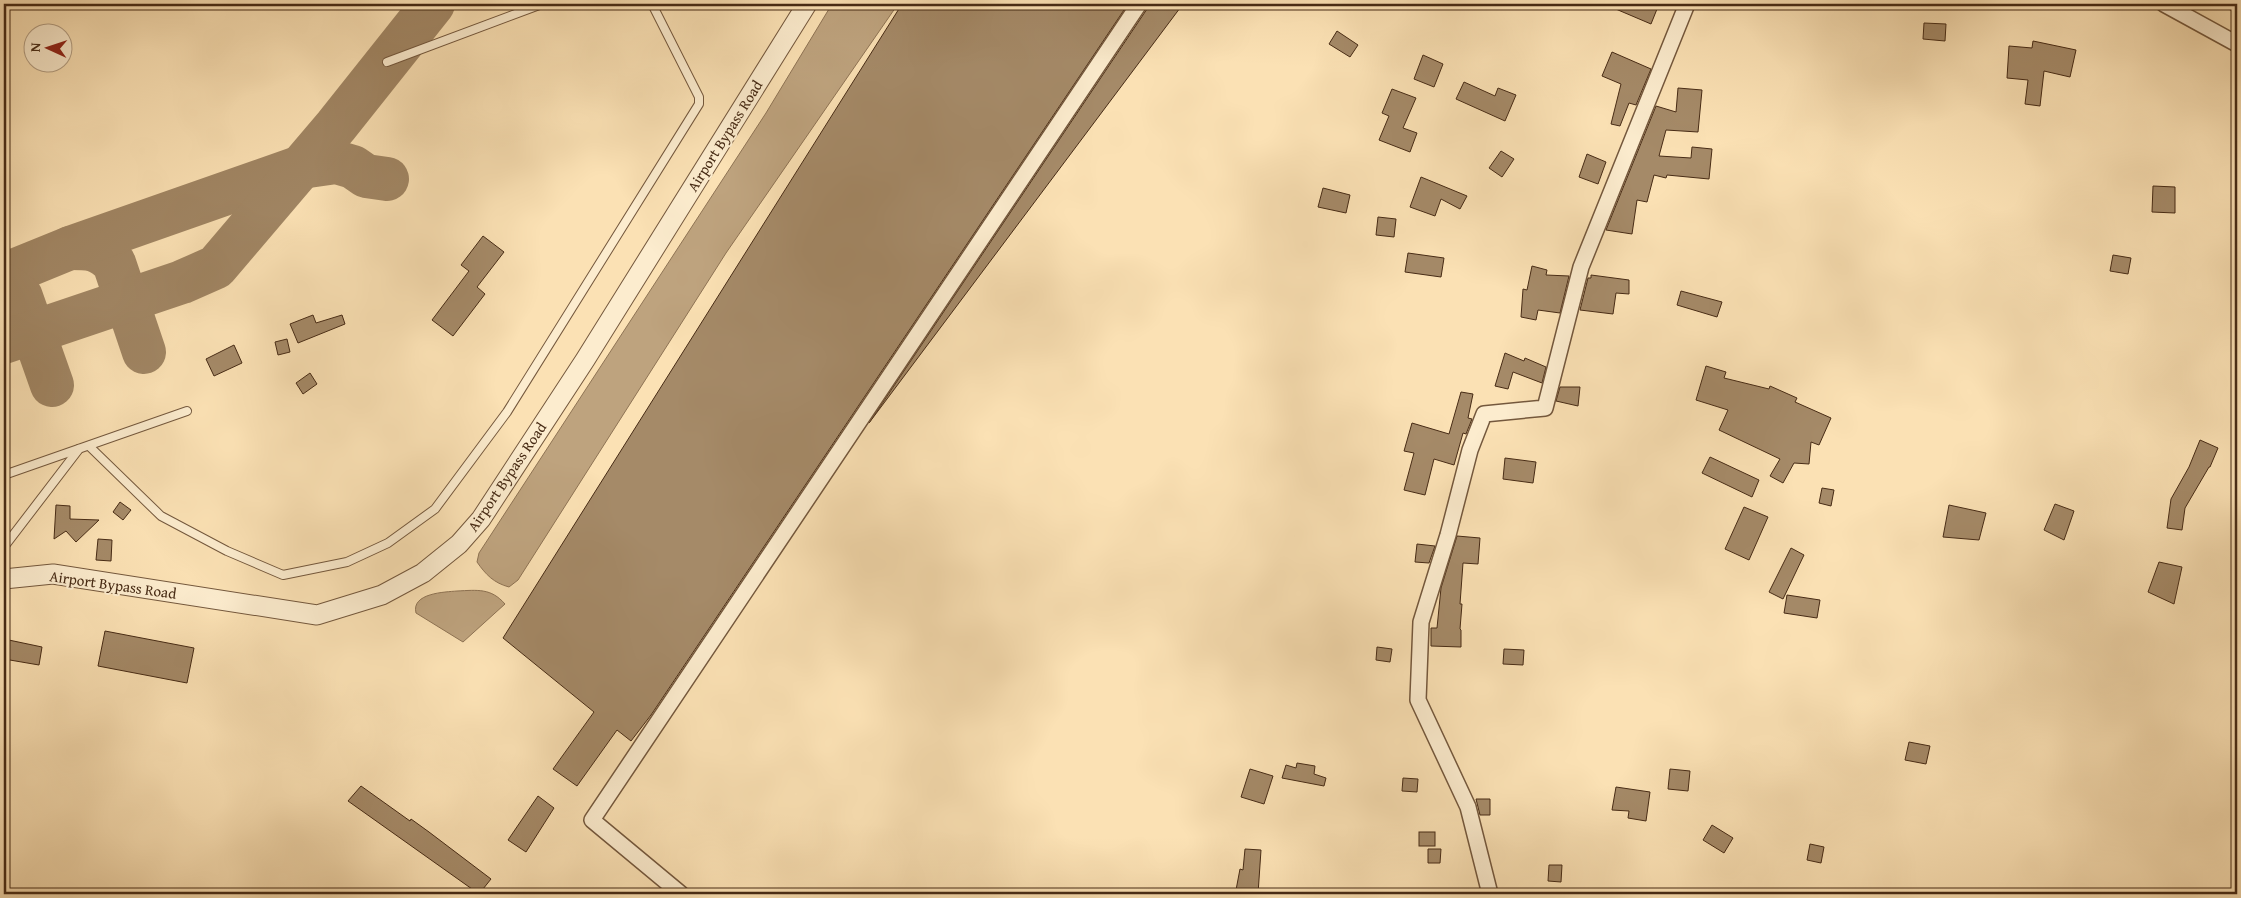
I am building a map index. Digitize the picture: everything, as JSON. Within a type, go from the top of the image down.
[{"type":"street","name":"Airport Bypass Road","points":[[4,579],[53,574],[317,615],[382,595],[423,572],[459,544],[481,518],[585,360],[807,4]]},
{"type":"street","points":[[681,894],[592,820],[1139,4]]},
{"type":"street","points":[[1490,894],[1468,807],[1418,700],[1421,622],[1448,535],[1470,450],[1484,414],[1545,408],[1581,267],[1687,4]]},
{"type":"street","points":[[2164,4],[2237,44]]},
{"type":"lane","points":[[387,62],[542,4]]},
{"type":"lane","points":[[89,446],[161,516],[228,551],[283,575],[347,562],[388,543],[435,508],[507,412],[699,104],[699,96],[652,4]]},
{"type":"lane","points":[[4,475],[187,411]]},
{"type":"lane","points":[[4,547],[79,449]]},
{"type":"shaded area","points":[[832,4],[898,4],[726,253],[518,580],[509,587],[495,581],[487,575],[477,562],[479,553],[766,113]]},
{"type":"shaded area","points":[[484,591],[495,595],[505,604],[463,642],[416,613],[416,606],[424,598],[437,593]]},
{"type":"building","points":[[902,4],[1128,4],[651,715],[631,741],[617,730],[577,786],[553,769],[594,712],[503,638]]},
{"type":"building","points":[[1148,4],[1183,4],[869,423],[1147,9]]},
{"type":"building","points":[[1604,4],[1659,4],[1651,24]]},
{"type":"building","points":[[1924,23],[1946,24],[1945,41],[1923,39]]},
{"type":"building","points":[[1337,31],[1358,45],[1350,57],[1329,44]]},
{"type":"building","points":[[2033,41],[2076,50],[2070,77],[2044,71],[2040,106],[2025,104],[2028,80],[2007,78],[2009,46],[2032,48]]},
{"type":"building","points":[[1612,52],[1651,69],[1636,105],[1629,103],[1620,126],[1611,124],[1621,84],[1602,76]]},
{"type":"building","points":[[1423,55],[1443,64],[1434,87],[1414,79]]},
{"type":"building","points":[[1464,82],[1495,96],[1498,88],[1516,95],[1505,121],[1456,99]]},
{"type":"building","points":[[1678,88],[1702,90],[1698,132],[1666,130],[1659,156],[1691,158],[1692,147],[1712,149],[1709,179],[1667,175],[1666,178],[1654,175],[1647,202],[1637,200],[1632,234],[1606,230],[1656,106],[1676,112]]},
{"type":"building","points":[[1392,89],[1416,98],[1403,128],[1417,133],[1410,152],[1379,140],[1389,116],[1382,113]]},
{"type":"building","points":[[1501,151],[1514,159],[1502,177],[1489,168]]},
{"type":"building","points":[[1587,154],[1606,162],[1598,184],[1579,177]]},
{"type":"building","points":[[1421,177],[1467,196],[1460,209],[1441,199],[1435,216],[1410,207]]},
{"type":"building","points":[[2153,186],[2175,187],[2175,213],[2152,212]]},
{"type":"building","points":[[1323,188],[1350,195],[1346,213],[1318,207]]},
{"type":"building","points":[[1378,217],[1396,219],[1394,237],[1376,235]]},
{"type":"building","points":[[483,236],[504,252],[477,287],[485,294],[453,336],[432,320],[469,271],[461,265]]},
{"type":"building","points":[[1408,253],[1444,258],[1441,277],[1405,272]]},
{"type":"building","points":[[2113,255],[2131,258],[2128,274],[2110,271]]},
{"type":"building","points":[[1532,266],[1547,270],[1546,275],[1569,276],[1560,313],[1538,310],[1536,320],[1521,317],[1523,289],[1527,290]]},
{"type":"building","points":[[1591,275],[1629,280],[1629,294],[1616,293],[1613,314],[1580,310],[1588,278],[1591,278]]},
{"type":"building","points":[[1681,291],[1722,302],[1717,317],[1677,305]]},
{"type":"building","points":[[313,315],[316,323],[342,315],[345,324],[298,343],[290,324]]},
{"type":"building","points":[[287,339],[290,352],[278,355],[275,342]]},
{"type":"building","points":[[234,345],[242,363],[214,376],[206,359]]},
{"type":"building","points":[[1505,353],[1524,361],[1525,358],[1546,367],[1542,383],[1513,372],[1508,389],[1495,386]]},
{"type":"building","points":[[1706,366],[1726,372],[1724,378],[1769,389],[1770,386],[1797,398],[1795,402],[1831,418],[1819,445],[1811,442],[1809,464],[1794,463],[1783,483],[1770,476],[1780,459],[1719,430],[1728,410],[1696,400]]},
{"type":"building","points":[[310,373],[317,384],[303,394],[296,383]]},
{"type":"building","points":[[1560,387],[1580,387],[1578,406],[1556,401]]},
{"type":"building","points":[[1461,392],[1473,394],[1468,418],[1472,419],[1466,434],[1463,433],[1454,465],[1434,459],[1425,495],[1404,490],[1414,453],[1404,451],[1412,423],[1449,434]]},
{"type":"building","points":[[2200,440],[2218,448],[2210,467],[2185,508],[2182,530],[2167,528],[2171,499],[2189,467]]},
{"type":"building","points":[[1710,457],[1759,480],[1752,497],[1702,473]]},
{"type":"building","points":[[1505,458],[1536,462],[1533,483],[1503,479]]},
{"type":"building","points":[[1822,488],[1834,490],[1831,506],[1819,503]]},
{"type":"building","points":[[120,502],[131,510],[123,520],[113,512]]},
{"type":"building","points":[[2055,504],[2074,511],[2064,540],[2044,530]]},
{"type":"building","points":[[56,505],[70,506],[70,519],[99,520],[76,542],[66,531],[54,539]]},
{"type":"building","points":[[1949,505],[1986,513],[1979,540],[1943,537]]},
{"type":"building","points":[[1744,507],[1768,517],[1749,560],[1725,549]]},
{"type":"building","points":[[1457,536],[1480,538],[1478,564],[1463,563],[1460,604],[1462,604],[1461,647],[1431,646],[1431,628],[1437,628],[1441,588]]},
{"type":"building","points":[[98,539],[112,540],[111,561],[96,560]]},
{"type":"building","points":[[1417,544],[1435,546],[1429,563],[1415,562]]},
{"type":"building","points":[[1791,548],[1804,555],[1783,599],[1769,592]]},
{"type":"building","points":[[2159,562],[2182,567],[2174,604],[2148,592]]},
{"type":"building","points":[[1787,595],[1820,600],[1817,618],[1784,613]]},
{"type":"building","points":[[105,631],[194,648],[187,683],[98,666]]},
{"type":"building","points":[[4,639],[42,647],[39,665],[4,659]]},
{"type":"building","points":[[1377,647],[1392,649],[1390,662],[1376,660]]},
{"type":"building","points":[[1504,649],[1524,650],[1523,665],[1503,664]]},
{"type":"building","points":[[1909,742],[1930,746],[1926,764],[1905,760]]},
{"type":"building","points":[[1297,763],[1315,766],[1314,774],[1326,778],[1324,786],[1282,778],[1286,765],[1296,768]]},
{"type":"building","points":[[1250,769],[1273,776],[1264,804],[1241,797]]},
{"type":"building","points":[[1670,769],[1690,771],[1688,791],[1668,789]]},
{"type":"building","points":[[1403,778],[1418,779],[1417,792],[1402,791]]},
{"type":"building","points":[[361,786],[410,821],[411,819],[491,879],[479,894],[348,801]]},
{"type":"building","points":[[1616,787],[1650,792],[1646,821],[1628,818],[1629,811],[1612,810]]},
{"type":"building","points":[[538,796],[554,808],[526,852],[508,840]]},
{"type":"building","points":[[1476,799],[1490,799],[1490,815],[1480,815]]},
{"type":"building","points":[[1712,825],[1733,838],[1724,853],[1703,840]]},
{"type":"building","points":[[1419,832],[1435,832],[1435,846],[1419,846]]},
{"type":"building","points":[[1810,844],[1824,847],[1821,863],[1807,860]]},
{"type":"building","points":[[1245,849],[1261,850],[1258,894],[1236,890],[1240,869],[1243,870]]},
{"type":"building","points":[[1428,849],[1441,849],[1440,863],[1428,863]]},
{"type":"building","points":[[1549,865],[1562,865],[1561,882],[1548,881]]},
{"type":"taxiway","points":[[4,342],[182,282],[216,267],[336,126],[433,4]]},
{"type":"taxiway","points":[[4,275],[70,248],[301,167],[336,162],[353,167],[366,176],[387,179]]},
{"type":"taxiway","points":[[70,248],[94,250],[103,254],[114,263],[144,352]]},
{"type":"taxiway","points":[[4,285],[21,297],[52,385]]}]
